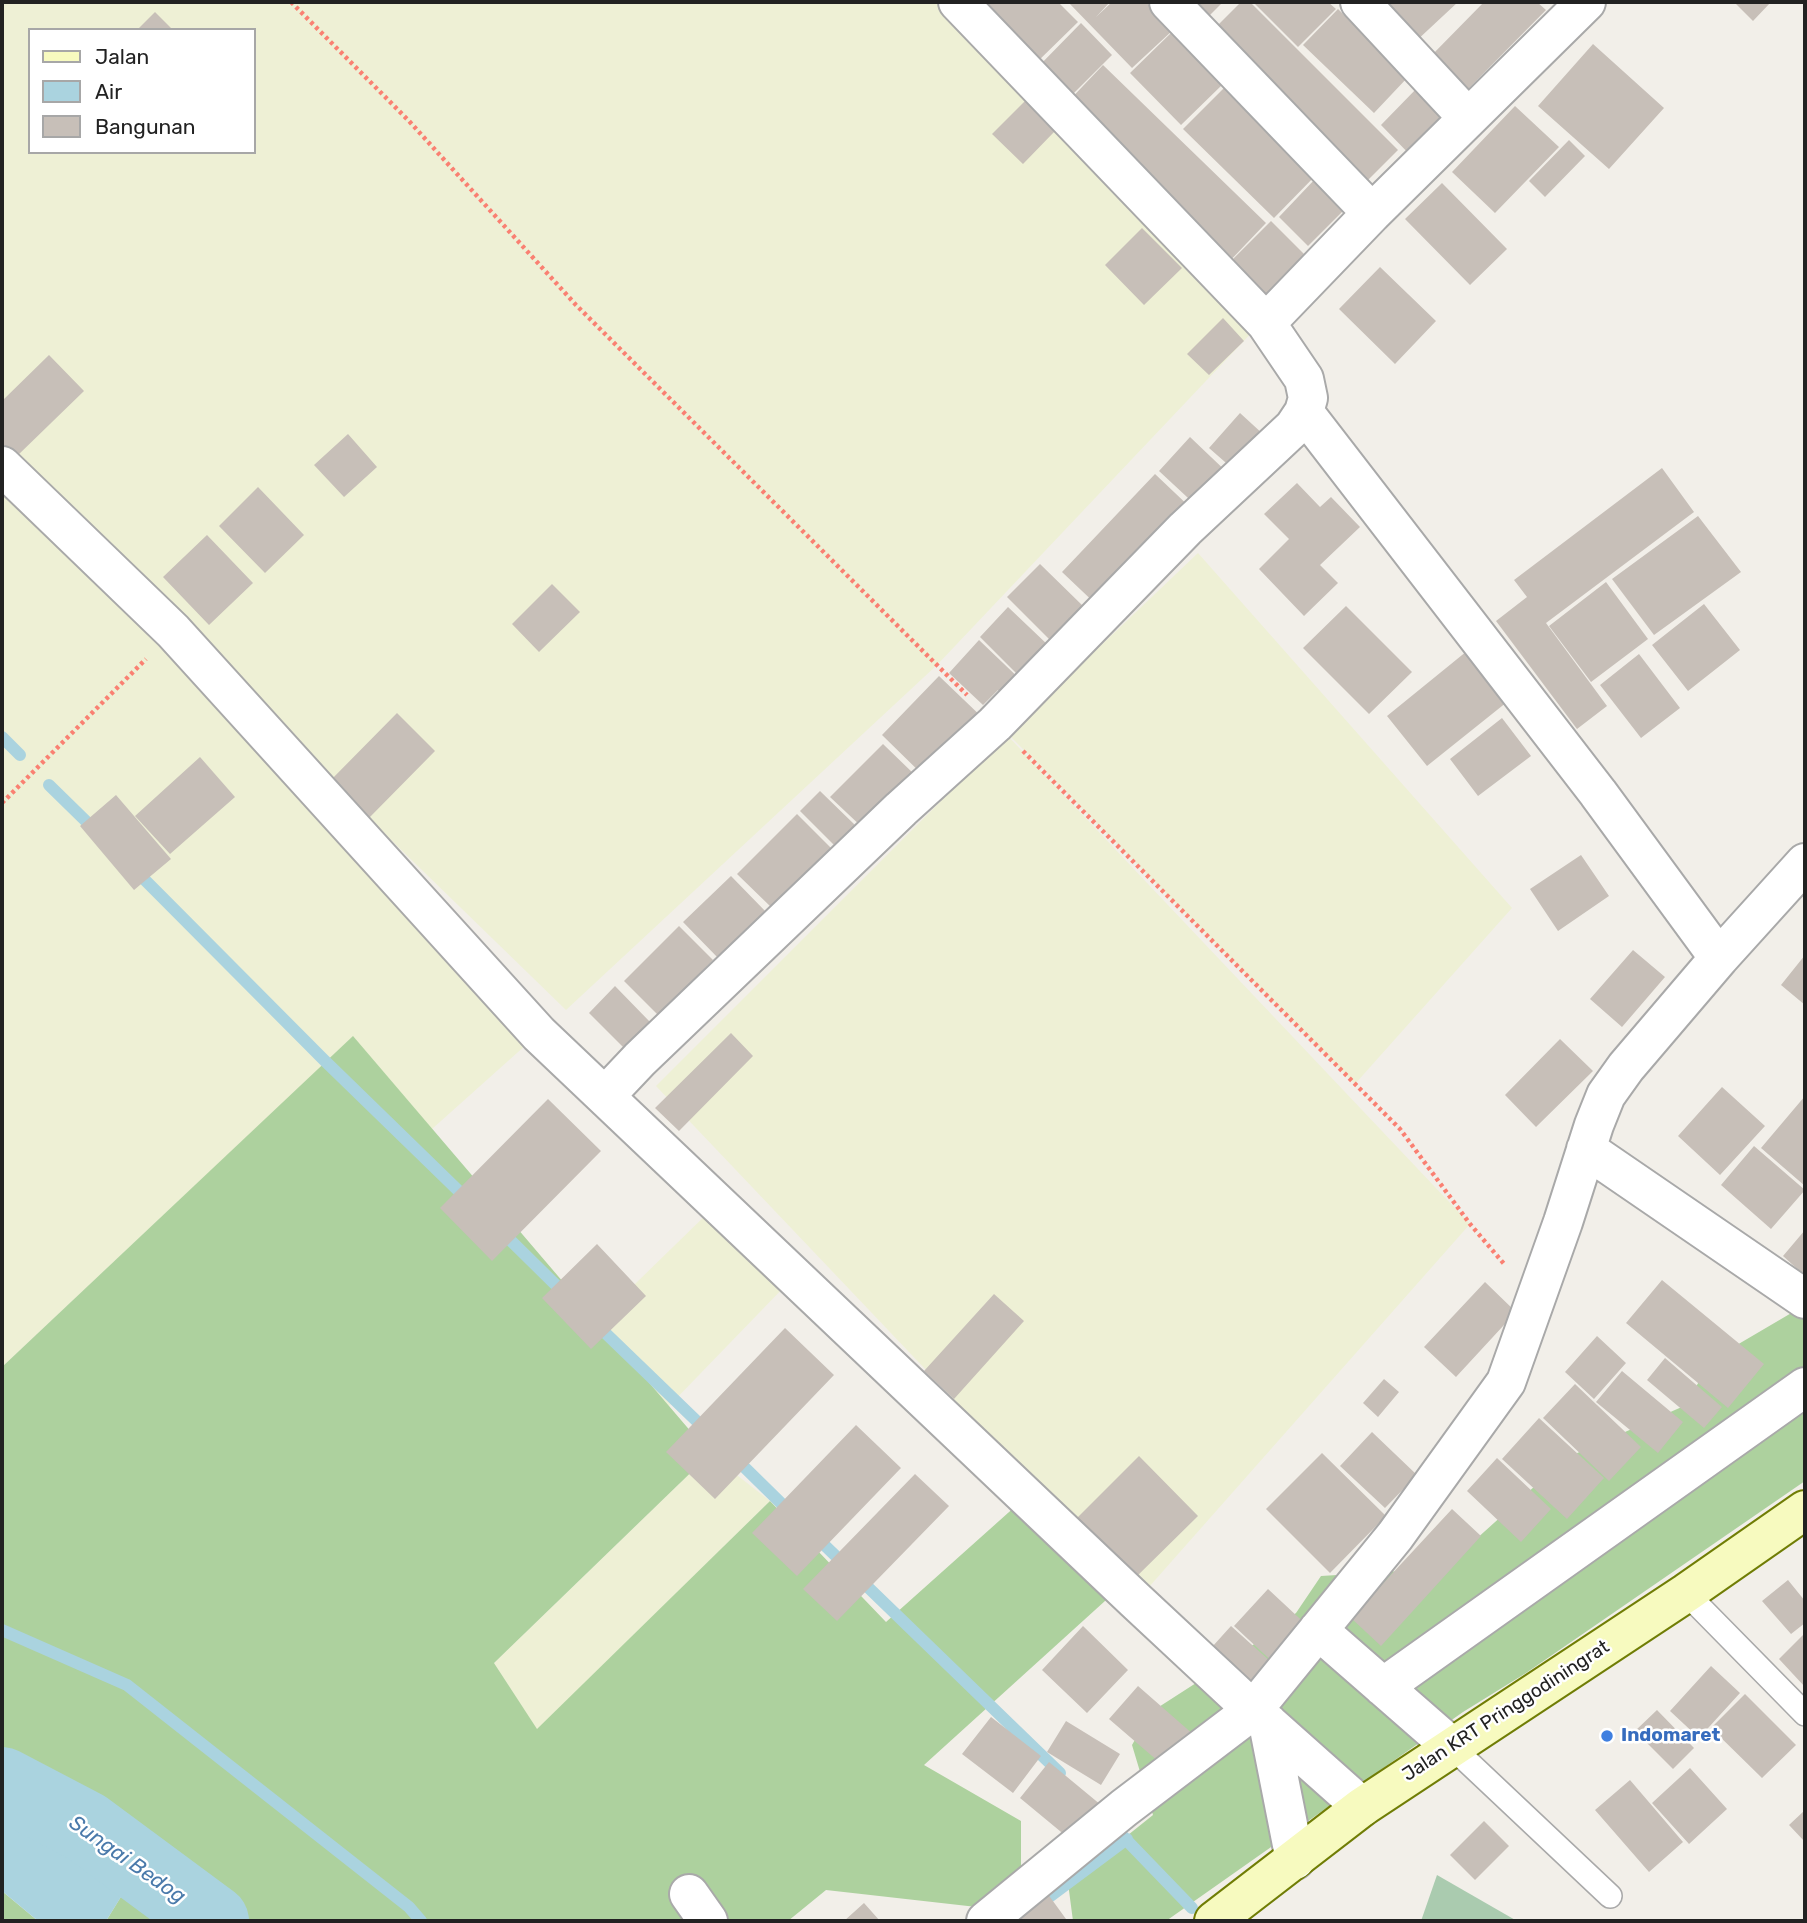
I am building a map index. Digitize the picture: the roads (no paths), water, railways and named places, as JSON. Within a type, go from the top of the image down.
[{"type":"main road","name":"Jalan KRT Pringgodiningrat","points":[[1214,1921],[1362,1807],[1805,1510]]},
{"type":"street","points":[[605,1096],[640,1059],[901,809],[995,724],[1185,529],[1294,428],[1304,412],[1308,398],[1304,379],[1266,323],[958,2]]},
{"type":"street","points":[[1169,2],[1372,214]]},
{"type":"street","points":[[1360,2],[1468,118]]},
{"type":"street","points":[[1266,323],[1580,4]]},
{"type":"street","points":[[1304,412],[1598,793],[1719,958]]},
{"type":"street","points":[[2,466],[173,631],[539,1034],[1024,1496],[1260,1717],[1362,1807]]},
{"type":"street","points":[[986,1921],[1124,1808],[1260,1717],[1318,1630],[1395,1536],[1506,1382],[1606,1095],[1626,1067],[1719,958],[1805,863]]},
{"type":"street","points":[[1586,1149],[1805,1299]]},
{"type":"street","points":[[1383,1687],[1805,1387]]},
{"type":"street","points":[[1318,1630],[1452,1747]]},
{"type":"street","points":[[1260,1717],[1295,1860]]},
{"type":"lane","points":[[1686,1592],[1805,1714]]},
{"type":"lane","points":[[1452,1747],[1610,1896]]},
{"type":"water","points":[[2,1758],[149,1852],[106,1921],[38,1921],[2,1891]]},
{"type":"waterway","points":[[2,737],[20,755]]},
{"type":"waterway","points":[[49,785],[96,831]]},
{"type":"waterway","points":[[134,869],[469,1201]]},
{"type":"waterway","points":[[500,1230],[567,1296]]},
{"type":"waterway","points":[[595,1323],[708,1432]]},
{"type":"waterway","points":[[734,1457],[791,1513]]},
{"type":"waterway","points":[[814,1535],[1060,1773]]},
{"type":"waterway","points":[[2,1630],[127,1685],[409,1907],[421,1921]]},
{"type":"waterway","name":"Sungai Bedog","points":[[2,1783],[86,1827],[213,1921]]},
{"type":"waterway","points":[[1110,1823],[1192,1908]]},
{"type":"waterway","points":[[1017,1921],[1127,1839]]},
{"type":"place","name":"Indomaret","points":[[1607,1736]]}]
